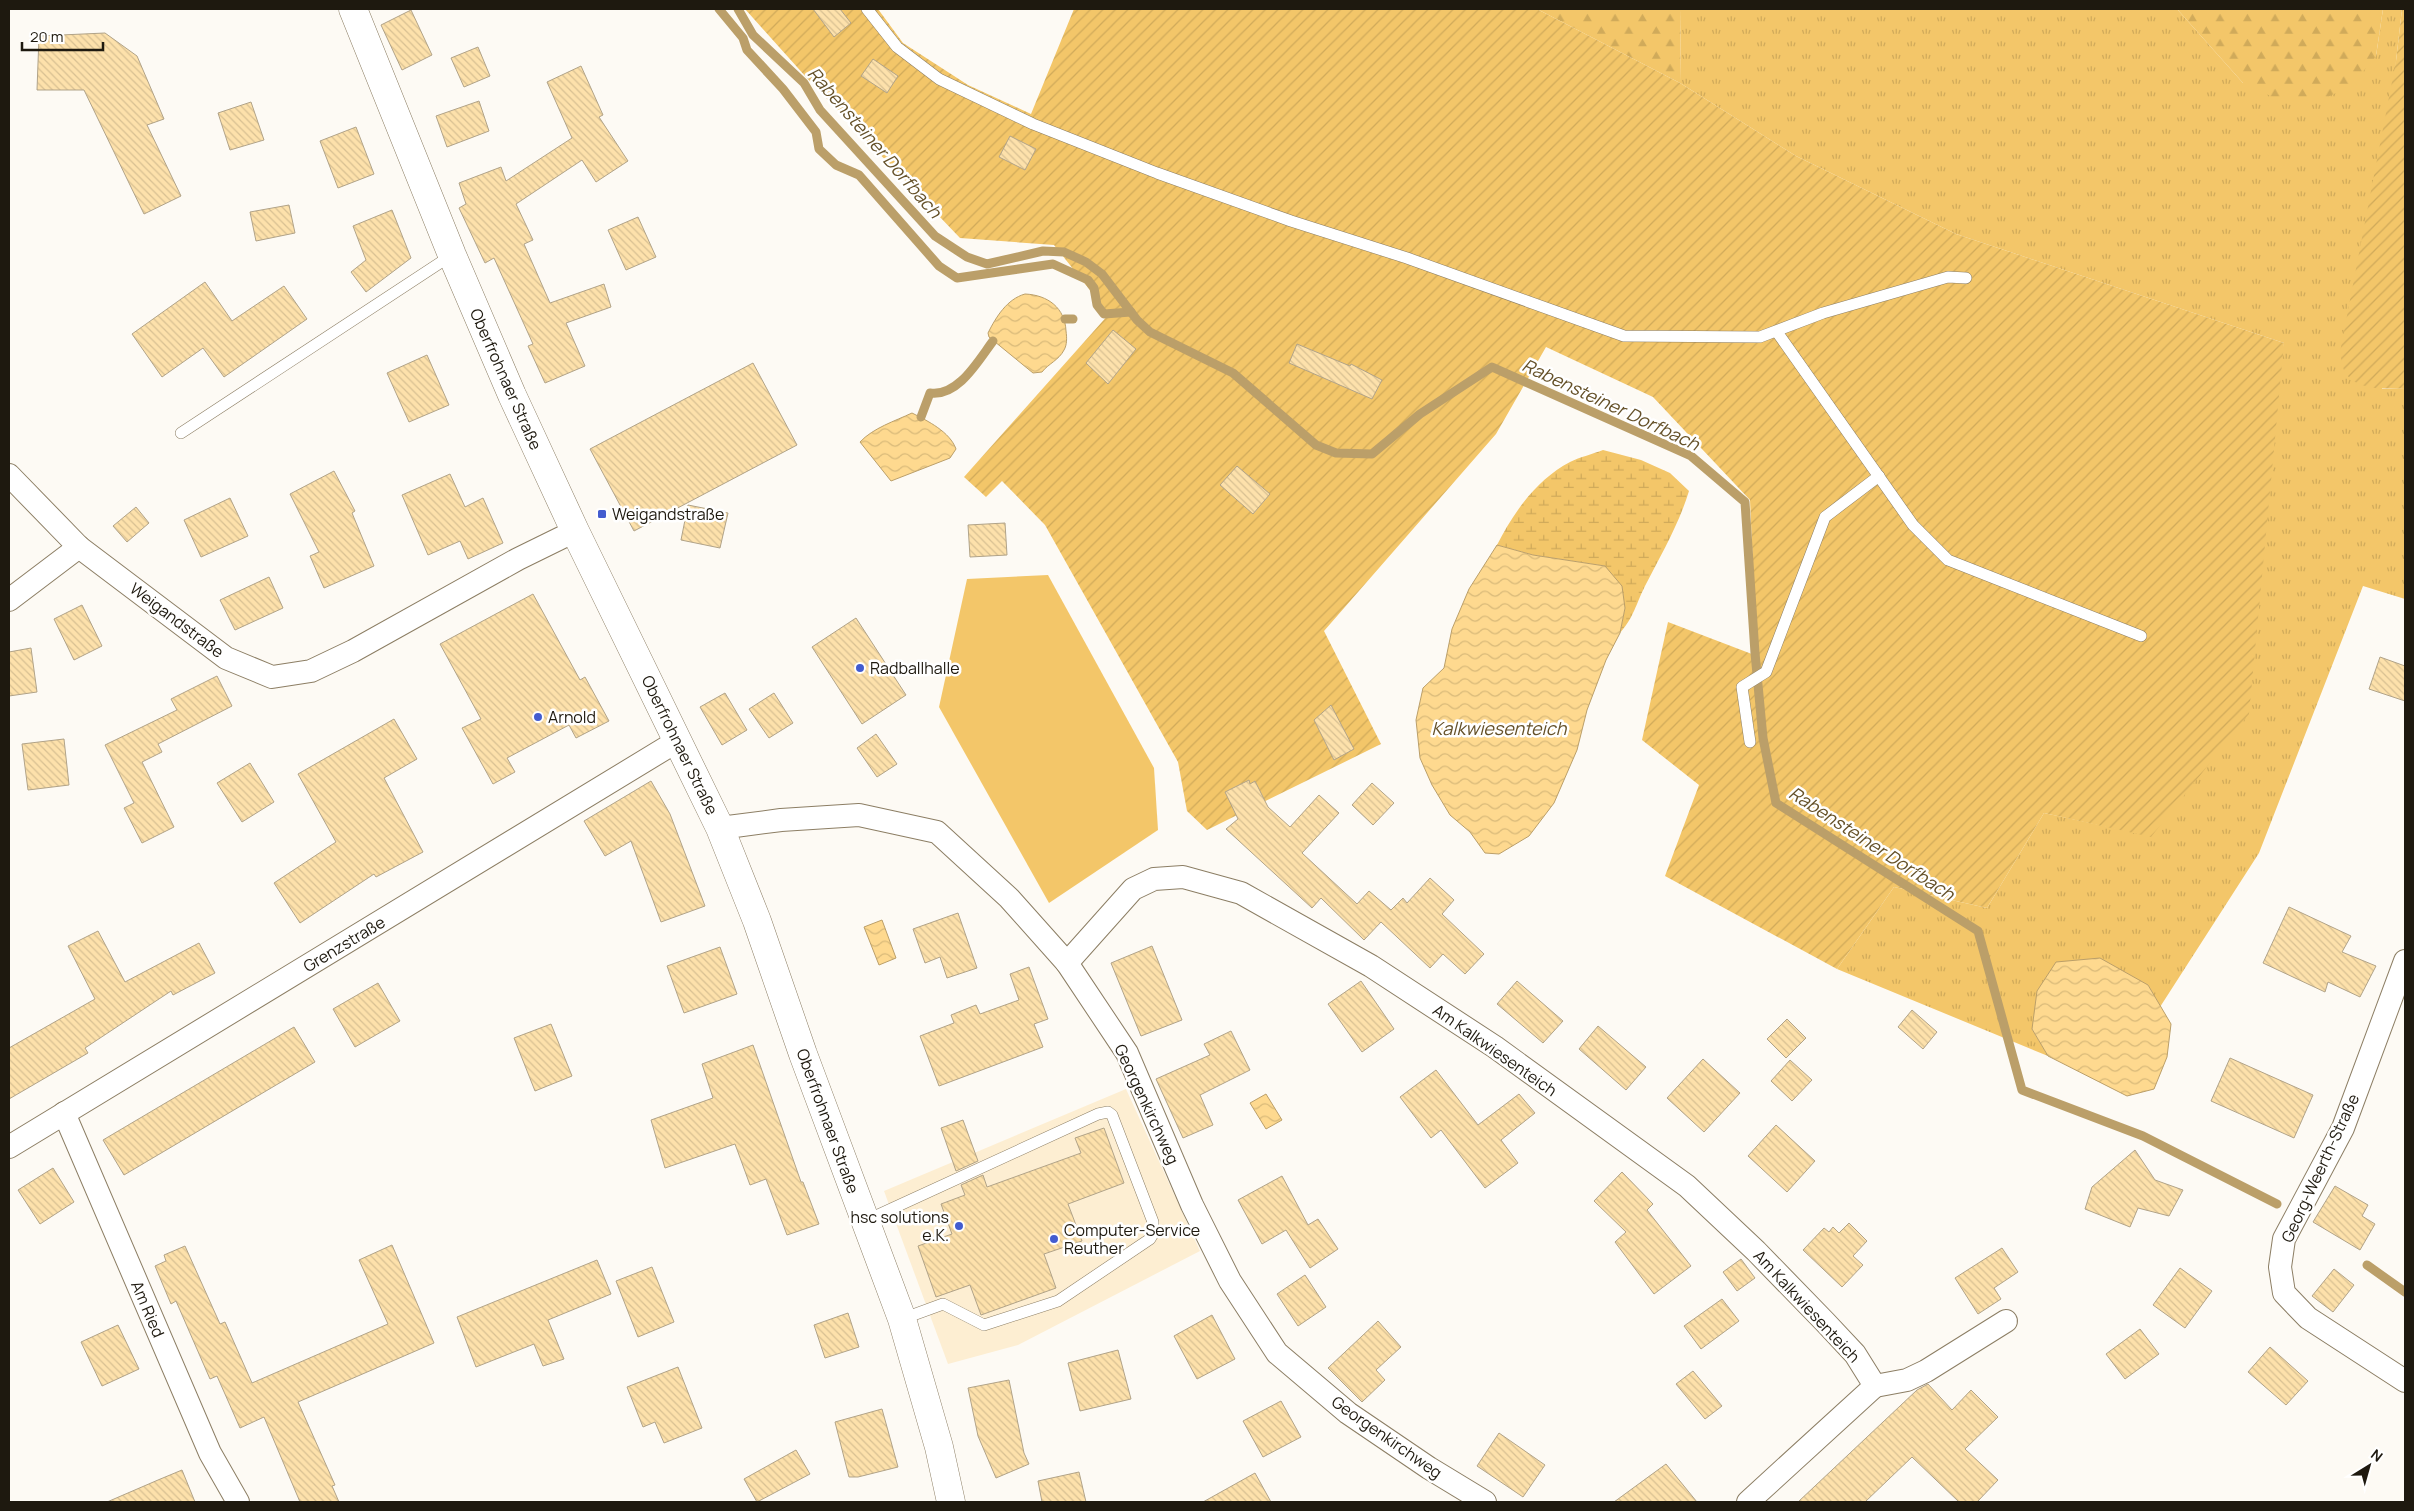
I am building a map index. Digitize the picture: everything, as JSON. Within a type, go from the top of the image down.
[{"type":"main road","name":"Oberfrohnaer Straße","points":[[352,9],[512,395],[575,531],[679,740],[720,828],[757,921],[803,1054],[902,1319],[939,1447],[951,1502]]},
{"type":"street","name":"Weigandstraße","points":[[9,475],[79,547],[226,658],[272,677],[311,671],[353,651],[518,559],[575,531]]},
{"type":"street","points":[[9,600],[79,547]]},
{"type":"street","name":"Grenzstraße","points":[[9,1147],[679,740]]},
{"type":"street","name":"Georgenkirchweg","points":[[720,828],[781,820],[859,815],[937,832],[1009,898],[1067,963],[1127,1053],[1192,1205],[1230,1281],[1277,1353],[1348,1413],[1429,1468],[1484,1502]]},
{"type":"street","name":"Am Kalkwiesenteich","points":[[1067,963],[1133,889],[1154,879],[1183,877],[1241,893],[1371,966],[1495,1047],[1687,1186],[1756,1251],[1825,1322],[1855,1354],[1875,1386]]},
{"type":"street","name":"Georg-Weerth-Straße","points":[[2405,961],[2343,1128],[2284,1239],[2280,1267],[2284,1293],[2308,1318],[2405,1381]]},
{"type":"street","name":"Am Ried","points":[[64,1113],[210,1453],[238,1502]]},
{"type":"street","points":[[1748,1502],[1875,1386],[1907,1380],[1926,1371],[2006,1321]]},
{"type":"lane","points":[[867,9],[897,47],[939,79],[1033,124],[1166,177],[1290,221],[1408,258],[1624,336],[1760,337],[1823,313],[1948,277],[1966,278]]},
{"type":"lane","points":[[181,432],[452,254]]},
{"type":"lane","points":[[1777,332],[1913,525],[1948,560],[2141,636]]},
{"type":"lane","points":[[1750,742],[1742,688],[1766,672],[1825,517],[1879,476]]},
{"type":"lane","points":[[865,1221],[1098,1114],[1108,1112],[1112,1115],[1154,1222],[1154,1234],[1150,1239],[1058,1301],[984,1325],[943,1304],[902,1319]]},
{"type":"shaded area","points":[[1126,1089],[1200,1251],[1018,1345],[948,1364],[884,1191]]},
{"type":"green space","points":[[745,9],[878,9],[903,43],[968,85],[1031,114],[1074,9],[1537,9],[1680,83],[1796,156],[1956,234],[2284,343],[2249,714],[2151,837],[2044,813],[1987,908],[1894,887],[1837,969],[1665,876],[1699,785],[1642,740],[1668,622],[1757,656],[1750,500],[1653,397],[1546,347],[1496,434],[1324,631],[1381,744],[1207,830],[1187,811],[1178,762],[1045,525],[1002,481],[986,497],[964,477],[1109,314],[1054,245],[960,238],[806,77]]},
{"type":"green space","points":[[1537,9],[1681,9],[1680,83]]},
{"type":"green space","points":[[1681,9],[2177,9],[2243,83],[2376,56],[2383,9],[2402,9],[2396,61],[2382,389],[2405,388],[2405,599],[2363,586],[2259,853],[2160,1007],[2148,985],[2032,1029],[2048,1056],[1837,969],[1894,887],[1987,908],[2044,813],[2151,836],[2284,343],[1956,234],[1796,156],[1680,83]]},
{"type":"green space","points":[[2177,9],[2383,9],[2376,56],[2351,86],[2321,100],[2279,100],[2243,83]]},
{"type":"green space","points":[[2402,9],[2405,9],[2405,388],[2372,388],[2356,383],[2350,378],[2342,365],[2340,352],[2396,61]]},
{"type":"green space","points":[[1603,450],[1641,460],[1670,473],[1689,491],[1669,539],[1632,615],[1620,633],[1625,608],[1605,566],[1533,555],[1497,545],[1519,509],[1536,487],[1570,462]]},
{"type":"green space","points":[[1048,575],[1154,768],[1158,830],[1049,903],[939,707],[967,579]]},
{"type":"water","points":[[1025,294],[1041,297],[1054,304],[1059,309],[1065,323],[1067,339],[1065,348],[1059,357],[1042,372],[1033,373],[989,337],[988,333],[1007,304]]},
{"type":"water","points":[[912,413],[944,432],[956,449],[950,458],[891,481],[860,442],[878,429]]},
{"type":"water","name":"Kalkwiesenteich","points":[[1497,545],[1533,555],[1605,566],[1622,586],[1625,608],[1620,633],[1606,660],[1587,710],[1577,750],[1554,803],[1529,836],[1499,854],[1485,853],[1470,832],[1450,815],[1432,785],[1420,758],[1416,720],[1423,688],[1444,668],[1452,629],[1469,589]]},
{"type":"water","points":[[882,920],[896,958],[879,965],[864,927]]},
{"type":"water","points":[[2100,958],[2148,985],[2171,1024],[2167,1057],[2154,1089],[2127,1096],[2048,1056],[2032,1029],[2037,991],[2056,962]]},
{"type":"water","points":[[1266,1094],[1282,1120],[1266,1129],[1250,1103]]},
{"type":"building","points":[[813,9],[840,9],[851,23],[834,37]]},
{"type":"building","points":[[411,10],[432,55],[402,70],[381,25]]},
{"type":"building","points":[[105,33],[137,56],[164,119],[147,125],[181,196],[144,214],[84,90],[37,90],[39,36]]},
{"type":"building","points":[[478,47],[490,76],[464,87],[451,58]]},
{"type":"building","points":[[873,59],[898,76],[887,93],[861,76]]},
{"type":"building","points":[[581,66],[603,115],[599,117],[628,161],[596,182],[582,160],[516,204],[533,240],[524,244],[550,303],[604,284],[611,307],[566,323],[585,366],[545,383],[528,346],[533,344],[494,258],[485,263],[459,208],[466,204],[459,183],[501,167],[506,181],[572,138],[547,82]]},
{"type":"building","points":[[479,101],[489,131],[447,147],[436,116]]},
{"type":"building","points":[[251,102],[264,140],[230,150],[218,113]]},
{"type":"building","points":[[356,127],[374,174],[338,188],[320,141]]},
{"type":"building","points":[[1010,136],[1036,149],[1025,170],[999,157]]},
{"type":"building","points":[[289,205],[295,233],[256,241],[250,212]]},
{"type":"building","points":[[392,210],[411,258],[366,292],[351,272],[366,260],[353,226]]},
{"type":"building","points":[[638,217],[656,257],[626,270],[608,230]]},
{"type":"building","points":[[205,282],[232,321],[284,286],[307,319],[224,377],[203,348],[162,377],[132,334]]},
{"type":"building","points":[[1113,330],[1136,349],[1108,384],[1086,363]]},
{"type":"building","points":[[1297,344],[1350,366],[1351,364],[1382,380],[1372,399],[1289,363]]},
{"type":"building","points":[[427,355],[449,405],[409,422],[387,373]]},
{"type":"building","points":[[753,363],[797,445],[634,531],[590,449]]},
{"type":"building","points":[[1237,466],[1270,494],[1253,514],[1220,485]]},
{"type":"building","points":[[334,471],[355,511],[352,513],[374,566],[324,588],[310,556],[319,552],[290,494]]},
{"type":"building","points":[[450,474],[465,507],[483,498],[503,543],[468,559],[460,541],[428,555],[402,495]]},
{"type":"building","points":[[230,498],[248,536],[201,557],[184,520]]},
{"type":"building","points":[[688,505],[728,513],[720,548],[681,540]]},
{"type":"building","points":[[136,507],[149,523],[127,542],[113,526]]},
{"type":"building","points":[[1005,523],[1007,555],[970,557],[968,525]]},
{"type":"building","points":[[269,577],[283,608],[235,630],[220,600]]},
{"type":"building","points":[[533,594],[580,680],[585,677],[609,721],[576,738],[569,725],[507,758],[515,772],[493,784],[462,728],[481,719],[440,644]]},
{"type":"building","points":[[82,605],[102,646],[74,660],[54,619]]},
{"type":"building","points":[[856,618],[906,695],[862,724],[812,647]]},
{"type":"building","points":[[31,648],[37,692],[9,696],[9,652]]},
{"type":"building","points":[[2380,657],[2405,666],[2405,701],[2369,689]]},
{"type":"building","points":[[217,676],[232,706],[158,744],[162,752],[142,762],[174,827],[142,843],[124,808],[134,803],[105,745],[177,710],[171,699]]},
{"type":"building","points":[[725,693],[747,730],[722,745],[700,707]]},
{"type":"building","points":[[774,693],[793,723],[769,738],[749,709]]},
{"type":"building","points":[[1331,705],[1354,749],[1334,760],[1314,720]]},
{"type":"building","points":[[394,719],[417,759],[384,778],[423,852],[376,877],[374,874],[300,923],[274,883],[336,842],[298,774]]},
{"type":"building","points":[[876,734],[897,764],[877,777],[857,748]]},
{"type":"building","points":[[64,739],[69,785],[28,790],[22,744]]},
{"type":"building","points":[[250,763],[274,802],[242,822],[217,783]]},
{"type":"building","points":[[1249,780],[1250,784],[1255,781],[1268,807],[1290,827],[1319,795],[1339,813],[1302,853],[1357,904],[1369,891],[1391,910],[1403,898],[1407,903],[1430,878],[1454,900],[1442,914],[1484,954],[1465,974],[1443,954],[1430,968],[1381,922],[1364,940],[1321,898],[1312,908],[1226,829],[1238,819],[1225,792]]},
{"type":"building","points":[[651,781],[670,814],[705,906],[661,922],[631,841],[605,856],[584,821]]},
{"type":"building","points":[[1372,783],[1394,803],[1373,825],[1352,805]]},
{"type":"building","points":[[2289,907],[2351,936],[2342,952],[2376,966],[2360,997],[2328,982],[2325,992],[2263,963]]},
{"type":"building","points":[[958,913],[977,968],[947,978],[940,957],[925,963],[913,929]]},
{"type":"building","points":[[98,931],[125,982],[199,943],[215,973],[173,995],[171,991],[85,1048],[88,1053],[9,1099],[9,1048],[95,999],[68,946]]},
{"type":"building","points":[[1152,946],[1182,1020],[1141,1036],[1111,963]]},
{"type":"building","points":[[720,947],[737,994],[684,1013],[667,966]]},
{"type":"building","points":[[1029,967],[1048,1019],[1034,1024],[1043,1047],[939,1086],[920,1036],[954,1023],[951,1015],[976,1005],[980,1014],[1019,1000],[1010,974]]},
{"type":"building","points":[[1361,981],[1394,1029],[1362,1052],[1328,1004]]},
{"type":"building","points":[[1517,981],[1563,1021],[1543,1043],[1497,1004]]},
{"type":"building","points":[[378,983],[400,1021],[355,1047],[333,1009]]},
{"type":"building","points":[[1912,1010],[1937,1032],[1923,1049],[1898,1027]]},
{"type":"building","points":[[1787,1019],[1806,1038],[1786,1058],[1767,1039]]},
{"type":"building","points":[[551,1024],[572,1076],[535,1091],[514,1038]]},
{"type":"building","points":[[1598,1026],[1646,1067],[1626,1090],[1579,1049]]},
{"type":"building","points":[[294,1027],[315,1062],[124,1175],[103,1140]]},
{"type":"building","points":[[1231,1031],[1250,1070],[1200,1095],[1213,1125],[1183,1138],[1156,1079],[1210,1055],[1204,1044]]},
{"type":"building","points":[[753,1045],[801,1182],[803,1182],[819,1224],[787,1235],[766,1179],[750,1185],[735,1144],[665,1168],[651,1120],[713,1098],[702,1064]]},
{"type":"building","points":[[2230,1058],[2313,1095],[2294,1138],[2211,1101]]},
{"type":"building","points":[[1703,1059],[1740,1093],[1704,1132],[1667,1098]]},
{"type":"building","points":[[1790,1060],[1812,1080],[1792,1101],[1771,1081]]},
{"type":"building","points":[[1436,1070],[1478,1125],[1519,1094],[1535,1113],[1501,1140],[1518,1163],[1485,1188],[1441,1130],[1431,1138],[1400,1097]]},
{"type":"building","points":[[963,1120],[978,1161],[956,1171],[941,1128]]},
{"type":"building","points":[[1776,1125],[1815,1161],[1787,1192],[1748,1156]]},
{"type":"building","points":[[1104,1128],[1124,1183],[1068,1204],[1082,1241],[1044,1254],[1056,1288],[981,1315],[970,1285],[936,1297],[918,1246],[952,1234],[941,1204],[965,1195],[961,1185],[983,1175],[987,1187],[1081,1153],[1075,1138]]},
{"type":"building","points":[[2135,1150],[2155,1180],[2183,1190],[2169,1216],[2138,1208],[2130,1227],[2085,1209],[2092,1187]]},
{"type":"building","points":[[53,1168],[74,1202],[40,1224],[18,1190]]},
{"type":"building","points":[[1622,1172],[1653,1204],[1647,1210],[1691,1266],[1654,1294],[1615,1242],[1626,1232],[1594,1201]]},
{"type":"building","points":[[1282,1176],[1308,1225],[1318,1219],[1338,1249],[1310,1268],[1286,1230],[1262,1244],[1238,1200]]},
{"type":"building","points":[[2335,1186],[2368,1205],[2362,1216],[2375,1224],[2360,1250],[2313,1222]]},
{"type":"building","points":[[1849,1223],[1867,1241],[1853,1256],[1863,1265],[1842,1287],[1803,1250],[1824,1228],[1829,1232],[1833,1227],[1839,1233]]},
{"type":"building","points":[[392,1245],[434,1343],[298,1402],[335,1485],[332,1486],[339,1502],[300,1502],[264,1417],[240,1428],[217,1376],[210,1379],[176,1301],[171,1304],[155,1266],[166,1261],[164,1255],[185,1246],[220,1324],[225,1322],[252,1383],[388,1324],[359,1260]]},
{"type":"building","points":[[2002,1248],[2018,1272],[1994,1288],[2001,1299],[1978,1314],[1955,1278]]},
{"type":"building","points":[[1741,1259],[1755,1278],[1737,1291],[1723,1272]]},
{"type":"building","points":[[597,1260],[611,1294],[548,1320],[564,1359],[543,1366],[534,1344],[476,1367],[457,1317]]},
{"type":"building","points":[[652,1267],[674,1322],[638,1337],[616,1281]]},
{"type":"building","points":[[2180,1268],[2212,1291],[2185,1328],[2153,1305]]},
{"type":"building","points":[[2334,1269],[2354,1285],[2333,1312],[2312,1296]]},
{"type":"building","points":[[1305,1275],[1326,1307],[1298,1326],[1277,1294]]},
{"type":"building","points":[[1722,1299],[1739,1321],[1701,1349],[1684,1326]]},
{"type":"building","points":[[848,1313],[859,1347],[825,1358],[814,1325]]},
{"type":"building","points":[[1212,1315],[1235,1359],[1197,1379],[1174,1336]]},
{"type":"building","points":[[1378,1321],[1401,1347],[1376,1370],[1385,1380],[1362,1402],[1328,1368]]},
{"type":"building","points":[[118,1325],[139,1369],[102,1386],[81,1342]]},
{"type":"building","points":[[2140,1329],[2159,1354],[2125,1379],[2106,1354]]},
{"type":"building","points":[[2270,1347],[2308,1381],[2286,1405],[2248,1372]]},
{"type":"building","points":[[1118,1350],[1131,1399],[1080,1411],[1068,1363]]},
{"type":"building","points":[[678,1367],[702,1428],[664,1443],[655,1422],[643,1427],[627,1387]]},
{"type":"building","points":[[1693,1371],[1722,1406],[1705,1419],[1676,1384]]},
{"type":"building","points":[[1009,1380],[1024,1453],[1029,1464],[996,1478],[978,1436],[968,1388]]},
{"type":"building","points":[[1928,1384],[1952,1410],[1971,1390],[1998,1417],[1965,1449],[1998,1480],[1977,1502],[1959,1502],[1912,1457],[1865,1502],[1798,1502],[1917,1390]]},
{"type":"building","points":[[1281,1401],[1301,1437],[1263,1457],[1243,1421]]},
{"type":"building","points":[[882,1409],[898,1467],[858,1477],[849,1477],[835,1422]]},
{"type":"building","points":[[1499,1433],[1545,1465],[1523,1497],[1477,1466]]},
{"type":"building","points":[[796,1450],[810,1474],[757,1502],[744,1479]]},
{"type":"building","points":[[1666,1464],[1697,1502],[1614,1502]]},
{"type":"building","points":[[182,1470],[195,1502],[107,1502],[158,1480]]},
{"type":"building","points":[[1079,1472],[1086,1502],[1042,1502],[1038,1481]]},
{"type":"building","points":[[1255,1473],[1271,1502],[1203,1502]]},
{"type":"waterway","points":[[719,9],[743,38],[747,50],[783,89],[816,132],[819,149],[836,165],[859,175],[939,266],[957,278],[1053,264],[1088,280],[1094,288],[1097,305],[1104,314],[1131,312]]},
{"type":"waterway","name":"Rabensteiner Dorfbach","points":[[738,9],[753,35],[804,83],[820,110],[935,236],[967,257],[987,264],[1043,251],[1064,252],[1086,262],[1102,274],[1137,320],[1150,332],[1233,373],[1316,445],[1336,453],[1372,454],[1420,414],[1492,367],[1691,456],[1745,502],[1755,653],[1763,738],[1776,803],[1978,931],[2022,1090],[2143,1136],[2277,1204]]},
{"type":"waterway","points":[[1065,319],[1073,319]]},
{"type":"waterway","points":[[921,417],[930,393],[940,393],[958,384],[974,367],[993,341]]},
{"type":"waterway","name":"Rabensteiner Dorfbach","points":[[2367,1265],[2405,1292]]},
{"type":"place","name":"Weigandstraße","points":[[602,514]]},
{"type":"place","name":"Radballhalle","points":[[860,668]]},
{"type":"place","name":"Arnold","points":[[538,717]]},
{"type":"place","name":"hsc solutions e.K.","points":[[959,1226]]},
{"type":"place","name":"Computer-Service Reuther","points":[[1054,1239]]}]
